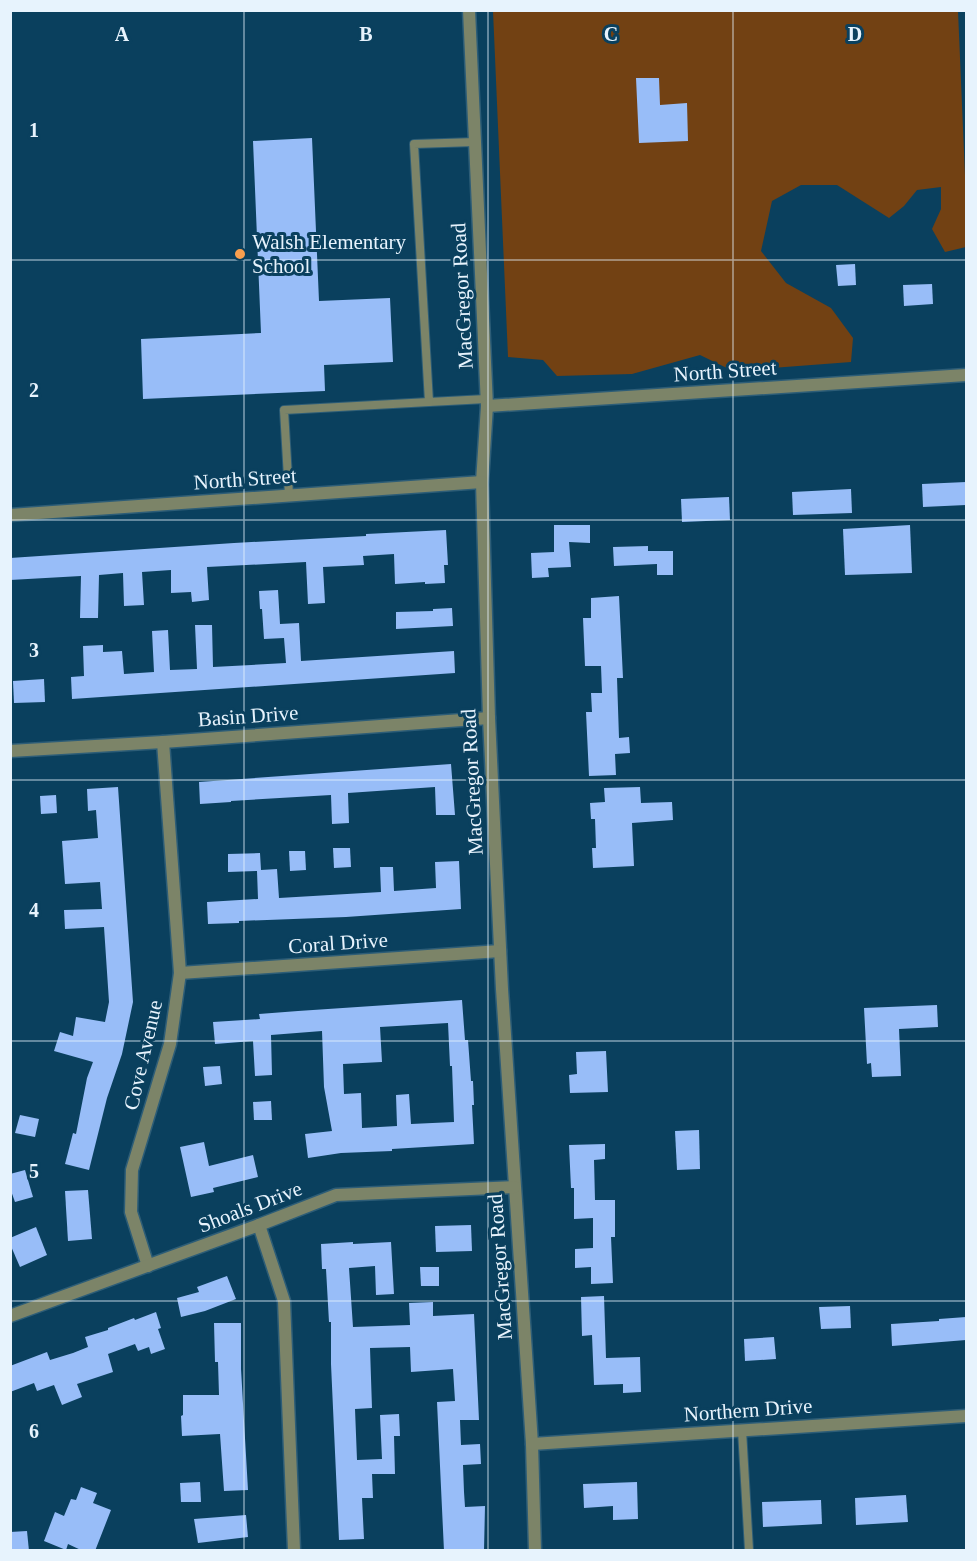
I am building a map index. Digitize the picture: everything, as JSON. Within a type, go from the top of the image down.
[{"type":"street","name":"MacGregor Road","points":[[469,10],[487,402],[482,482],[489,718],[500,951],[532,1444],[535,1551]]},
{"type":"street","name":"North Street","points":[[487,402],[966,375]]},
{"type":"street","name":"North Street","points":[[10,515],[482,482]]},
{"type":"street","name":"Basin Drive","points":[[10,750],[489,718]]},
{"type":"street","name":"Cove Avenue","points":[[148,1266],[131,1212],[132,1170],[170,1044],[180,973],[163,741]]},
{"type":"street","name":"Coral Drive","points":[[180,973],[500,951]]},
{"type":"street","name":"Shoals Drive","points":[[10,1316],[336,1195],[514,1187]]},
{"type":"street","points":[[259,1225],[284,1301],[294,1551]]},
{"type":"street","name":"Northern Drive","points":[[532,1444],[966,1416]]},
{"type":"lane","points":[[429,402],[414,144],[475,142]]},
{"type":"lane","points":[[289,495],[284,410],[429,402],[487,402]]},
{"type":"lane","points":[[742,1430],[749,1551]]},
{"type":"shaded area","points":[[493,11],[958,11],[966,247],[945,252],[932,229],[941,209],[941,187],[917,190],[904,206],[889,218],[837,185],[801,185],[772,201],[761,251],[786,283],[831,308],[853,338],[851,362],[733,371],[700,355],[632,374],[557,376],[543,360],[508,357]]},
{"type":"building","points":[[636,78],[659,78],[660,105],[687,103],[688,141],[639,143]]},
{"type":"building","name":"Walsh Elementary School","points":[[312,138],[319,301],[390,298],[393,362],[324,365],[325,391],[143,399],[141,339],[261,333],[253,141]]},
{"type":"building","points":[[855,264],[856,285],[838,286],[836,265]]},
{"type":"building","points":[[932,284],[933,304],[904,306],[903,285]]},
{"type":"building","points":[[966,482],[966,505],[923,507],[922,484]]},
{"type":"building","points":[[851,489],[852,513],[793,515],[792,492]]},
{"type":"building","points":[[729,497],[730,520],[682,522],[681,499]]},
{"type":"building","points":[[554,525],[590,525],[590,543],[569,542],[571,567],[548,568],[549,577],[532,578],[531,553],[554,552]]},
{"type":"building","points":[[910,525],[912,573],[845,575],[843,529]]},
{"type":"building","points":[[446,530],[448,565],[444,565],[445,583],[395,584],[394,554],[363,556],[364,565],[323,567],[325,603],[308,604],[306,562],[207,567],[209,600],[192,602],[191,592],[171,593],[171,570],[142,572],[144,605],[124,606],[123,573],[99,575],[98,618],[80,618],[81,576],[10,580],[10,558]]},
{"type":"building","points":[[648,546],[648,551],[673,551],[673,575],[657,575],[657,564],[614,566],[613,547]]},
{"type":"building","points":[[278,590],[280,624],[299,623],[301,661],[454,651],[455,673],[72,699],[71,677],[84,676],[83,646],[103,645],[103,652],[122,651],[124,674],[154,672],[152,631],[168,630],[170,670],[197,669],[195,625],[212,625],[213,667],[286,663],[284,638],[264,639],[262,609],[260,609],[259,591]]},
{"type":"building","points":[[619,596],[623,678],[617,678],[619,738],[629,737],[630,753],[615,754],[616,775],[589,776],[586,712],[592,712],[591,693],[602,693],[601,666],[585,666],[583,618],[591,618],[591,598]]},
{"type":"building","points":[[452,608],[453,626],[396,629],[396,612]]},
{"type":"building","points":[[44,679],[45,702],[14,703],[13,681]]},
{"type":"building","points":[[451,764],[455,815],[436,815],[435,787],[348,793],[349,823],[332,824],[331,795],[200,804],[199,782]]},
{"type":"building","points":[[118,787],[133,1002],[122,1054],[107,1098],[89,1170],[65,1164],[73,1133],[76,1134],[87,1078],[93,1062],[54,1051],[60,1032],[73,1036],[76,1017],[105,1022],[109,1002],[104,927],[65,929],[64,910],[102,909],[100,882],[65,884],[62,841],[98,838],[96,810],[88,811],[87,789]]},
{"type":"building","points":[[640,787],[641,803],[672,802],[673,820],[632,823],[634,866],[593,868],[592,848],[596,848],[595,819],[591,819],[590,803],[605,802],[604,788]]},
{"type":"building","points":[[56,795],[57,813],[41,814],[40,796]]},
{"type":"building","points":[[333,848],[350,848],[351,867],[334,868]]},
{"type":"building","points":[[289,851],[305,851],[306,870],[290,871]]},
{"type":"building","points":[[260,853],[261,870],[277,869],[279,898],[381,892],[380,867],[393,867],[394,891],[436,888],[435,862],[459,861],[461,909],[208,924],[207,902],[258,899],[257,871],[228,872],[228,854]]},
{"type":"building","points":[[462,1000],[465,1040],[468,1040],[471,1081],[473,1081],[474,1144],[341,1153],[308,1158],[305,1134],[332,1131],[324,1087],[322,1031],[271,1035],[272,1075],[255,1076],[253,1041],[215,1044],[213,1022],[260,1019],[259,1014]],"holes":[[[448,1023],[450,1066],[452,1066],[454,1122],[411,1124],[409,1094],[396,1095],[397,1126],[362,1128],[361,1093],[344,1094],[343,1064],[382,1062],[380,1027]]]},
{"type":"building","points":[[937,1005],[938,1027],[899,1029],[901,1076],[872,1077],[871,1063],[867,1064],[864,1008]]},
{"type":"building","points":[[606,1051],[608,1092],[570,1093],[569,1075],[577,1074],[576,1052]]},
{"type":"building","points":[[220,1066],[222,1084],[205,1086],[203,1067]]},
{"type":"building","points":[[271,1101],[272,1120],[254,1120],[253,1102]]},
{"type":"building","points":[[20,1115],[39,1119],[35,1137],[15,1133]]},
{"type":"building","points":[[699,1130],[700,1169],[677,1170],[675,1131]]},
{"type":"building","points":[[204,1142],[209,1166],[253,1155],[258,1177],[213,1188],[214,1192],[191,1197],[180,1147]]},
{"type":"building","points":[[605,1144],[605,1159],[594,1160],[595,1200],[615,1200],[615,1237],[611,1237],[613,1283],[591,1284],[591,1267],[575,1268],[575,1249],[593,1248],[593,1218],[574,1219],[574,1188],[571,1188],[569,1145]]},
{"type":"building","points":[[25,1170],[33,1197],[15,1202],[10,1188],[10,1174]]},
{"type":"building","points":[[88,1190],[92,1239],[68,1241],[65,1191]]},
{"type":"building","points":[[471,1225],[472,1251],[436,1252],[435,1226]]},
{"type":"building","points":[[36,1227],[47,1255],[20,1267],[10,1244],[10,1238]]},
{"type":"building","points":[[353,1242],[353,1244],[391,1242],[394,1294],[376,1295],[375,1266],[349,1268],[353,1327],[410,1325],[409,1303],[433,1302],[433,1316],[474,1314],[479,1420],[460,1420],[461,1445],[480,1444],[481,1464],[463,1465],[464,1492],[465,1507],[485,1506],[484,1551],[444,1551],[437,1402],[455,1401],[453,1369],[411,1372],[410,1347],[370,1348],[372,1408],[355,1409],[357,1460],[382,1459],[380,1415],[399,1414],[400,1436],[394,1436],[395,1474],[372,1474],[373,1498],[362,1498],[364,1539],[339,1540],[331,1322],[329,1322],[326,1269],[322,1269],[321,1244]]},
{"type":"building","points":[[420,1267],[439,1267],[439,1286],[421,1286]]},
{"type":"building","points":[[227,1276],[236,1299],[181,1317],[177,1298],[199,1292],[197,1287]]},
{"type":"building","points":[[604,1296],[606,1358],[640,1357],[641,1392],[623,1393],[623,1384],[594,1385],[592,1335],[582,1336],[581,1297]]},
{"type":"building","points":[[850,1306],[851,1328],[821,1329],[819,1307]]},
{"type":"building","points":[[156,1312],[161,1328],[158,1329],[165,1349],[151,1354],[149,1347],[138,1351],[135,1344],[108,1354],[113,1372],[77,1384],[82,1397],[62,1405],[54,1385],[37,1391],[34,1383],[10,1392],[10,1366],[47,1352],[50,1360],[73,1353],[88,1347],[85,1337]]},
{"type":"building","points":[[966,1317],[966,1340],[892,1346],[891,1324]]},
{"type":"building","points":[[214,1323],[241,1323],[241,1369],[248,1490],[224,1491],[220,1434],[182,1436],[183,1395],[219,1395]]},
{"type":"building","points":[[774,1337],[776,1359],[745,1361],[744,1339]]},
{"type":"building","points":[[200,1482],[201,1502],[181,1502],[180,1483]]},
{"type":"building","points":[[637,1482],[638,1519],[613,1520],[613,1506],[584,1508],[583,1484]]},
{"type":"building","points":[[81,1487],[97,1493],[93,1503],[111,1510],[95,1551],[83,1551],[68,1544],[66,1550],[44,1541],[55,1512],[64,1516],[71,1499],[76,1500]]},
{"type":"building","points":[[906,1495],[908,1522],[856,1525],[855,1498]]},
{"type":"building","points":[[821,1500],[822,1524],[763,1527],[762,1502]]},
{"type":"building","points":[[246,1515],[248,1537],[198,1543],[194,1519]]},
{"type":"building","points":[[27,1531],[29,1551],[10,1551],[10,1532]]},
{"type":"place","name":"Walsh Elementary School","points":[[240,254]]}]
